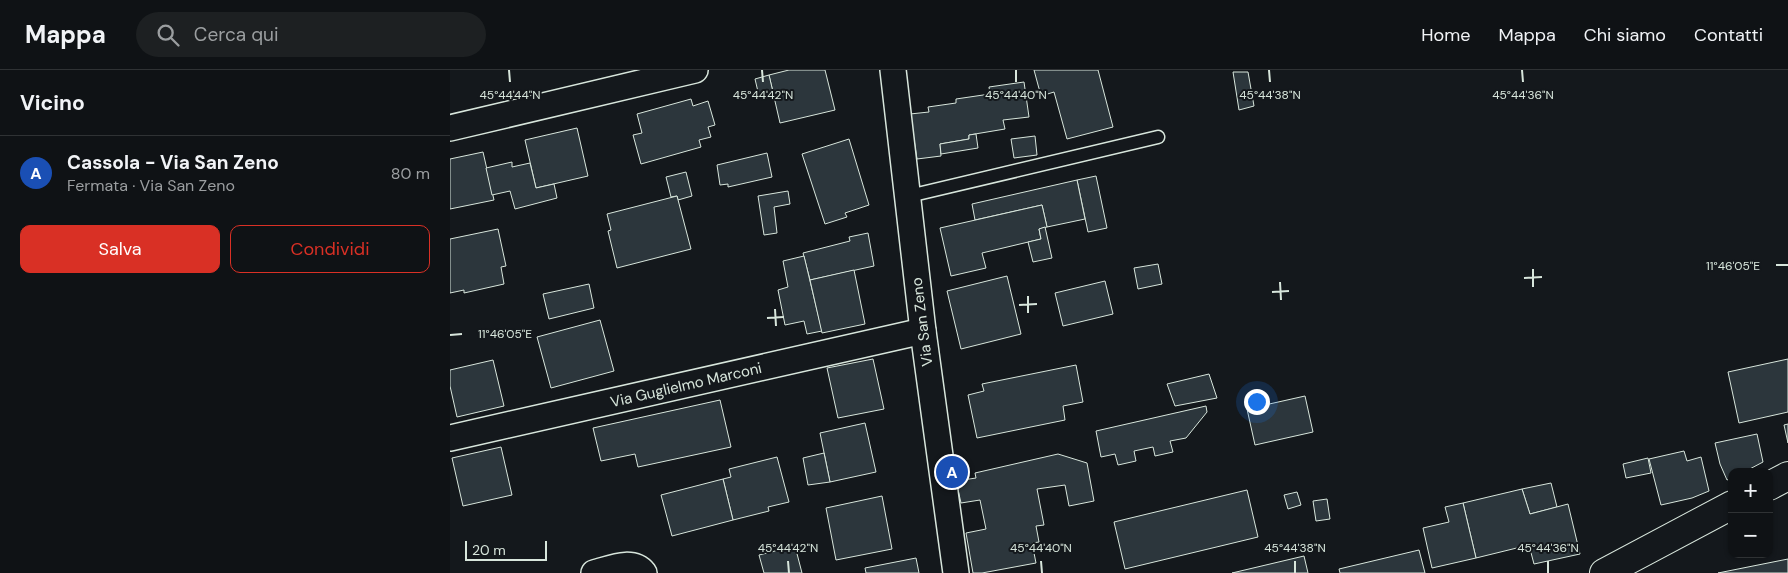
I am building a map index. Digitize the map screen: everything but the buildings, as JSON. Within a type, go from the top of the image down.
[{"type":"street","points":[[450,128],[695,70]]},
{"type":"street","name":"Via San Zeno","points":[[893,70],[923,332],[956,573]]},
{"type":"street","name":"Via Guglielmo Marconi","points":[[450,438],[923,332]]},
{"type":"street","points":[[1773,484],[1788,476]]},
{"type":"street","points":[[1604,573],[1728,507]]},
{"type":"street","points":[[594,573],[628,565],[640,568],[644,573]]},
{"type":"lane","points":[[908,196],[1158,137]]},
{"type":"place","name":"Cassola - Via San Zeno","points":[[952,472]]}]
